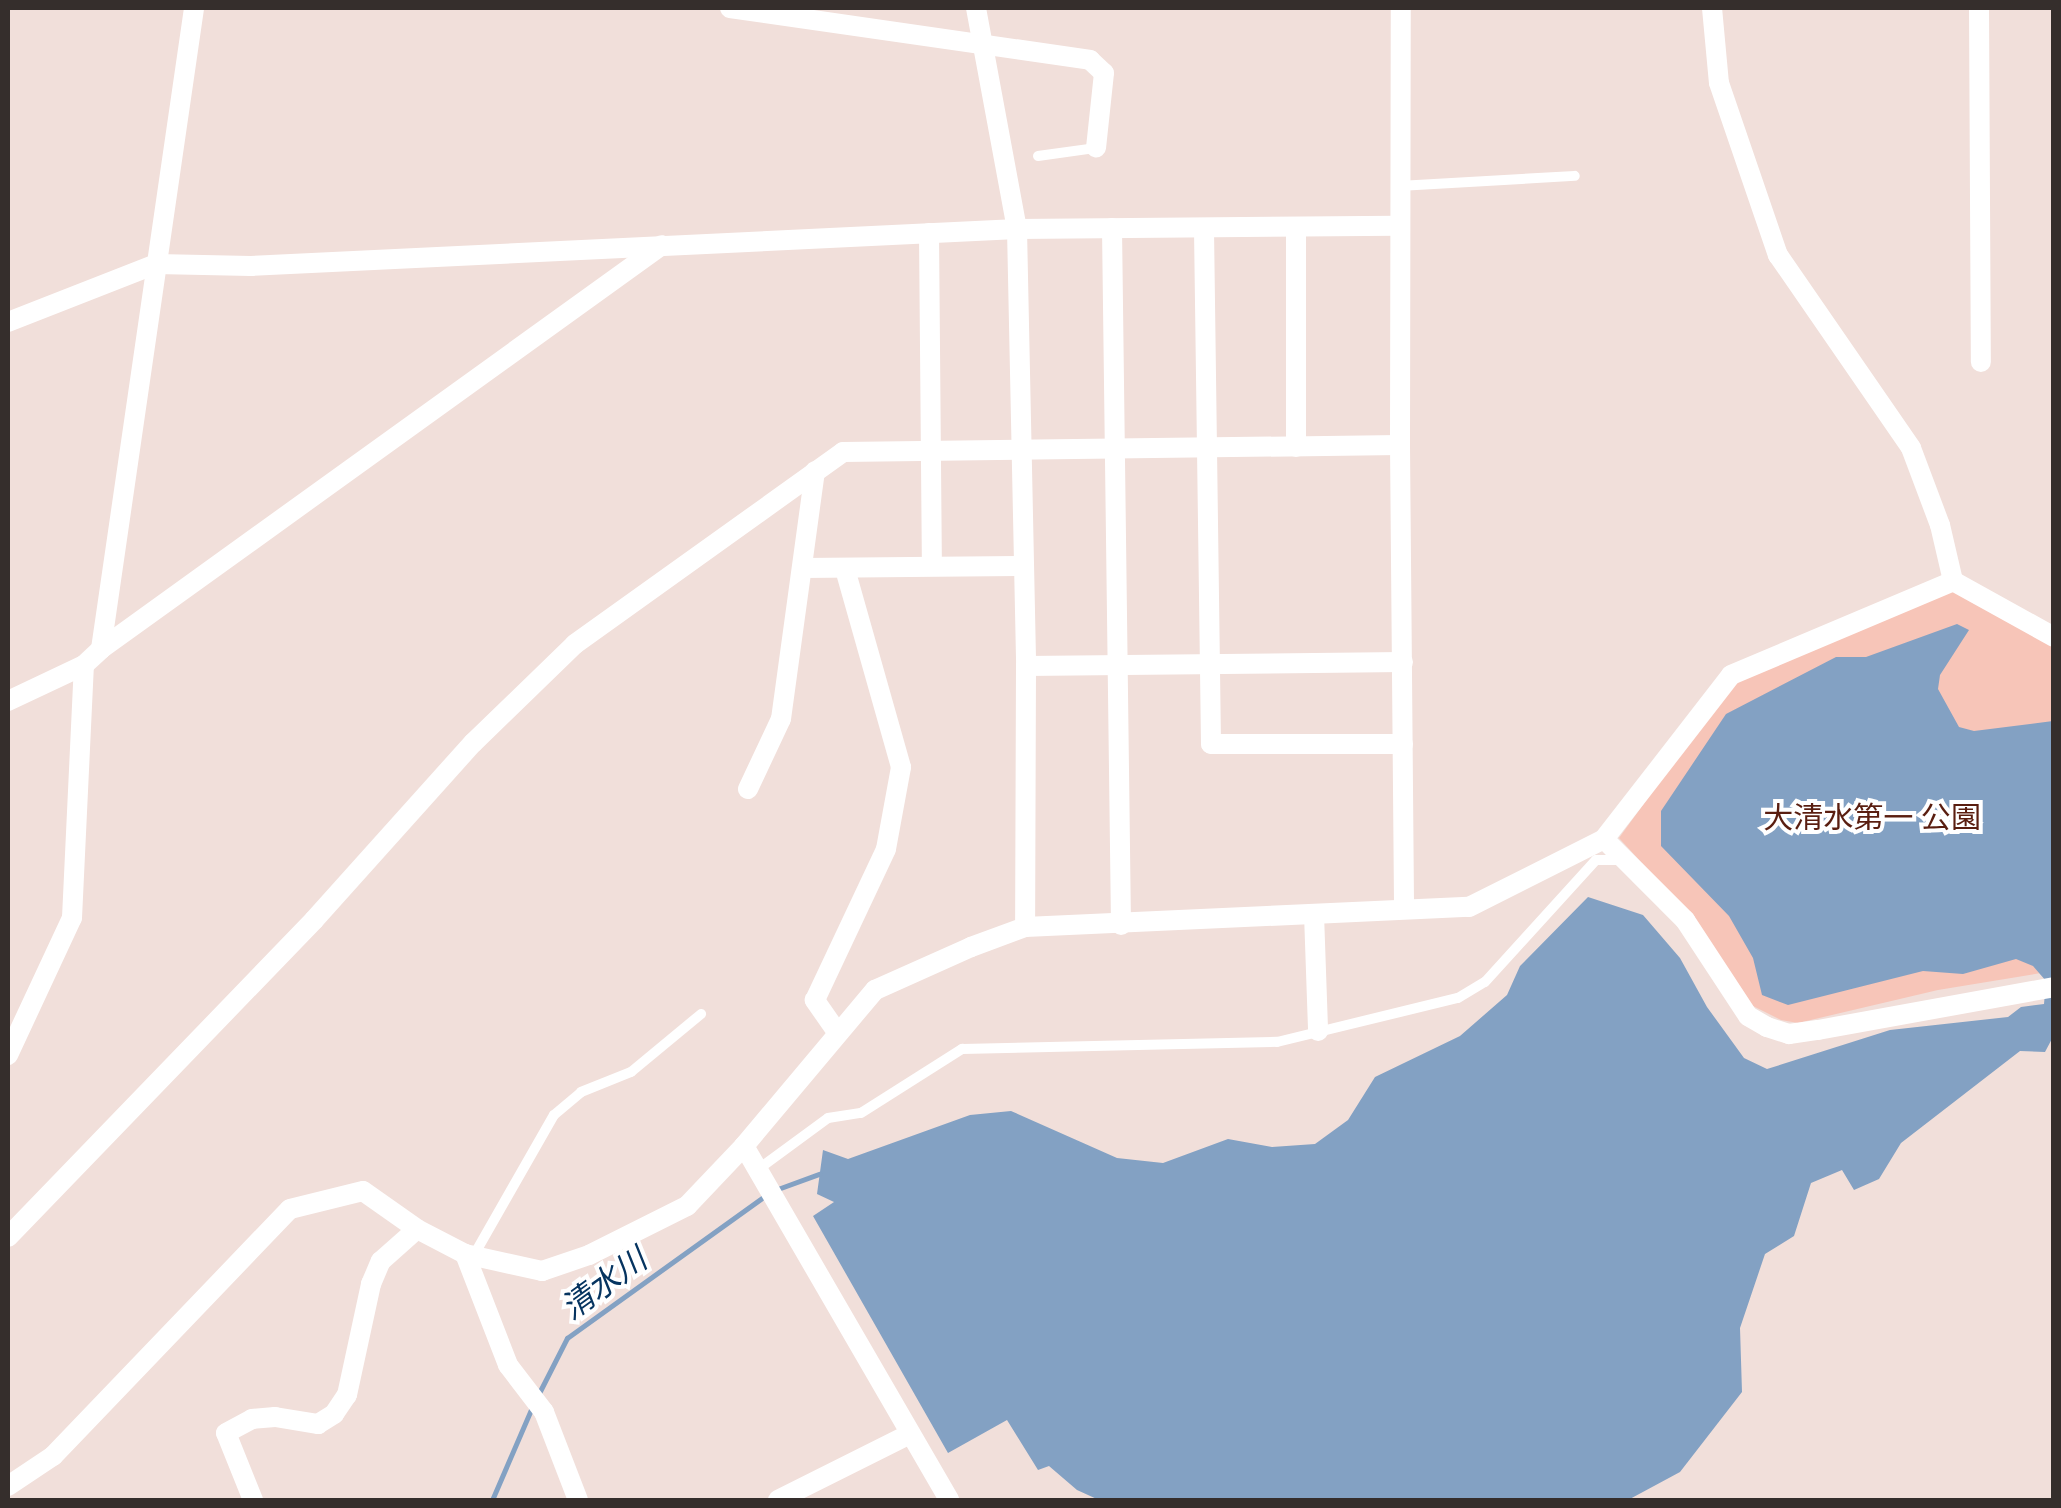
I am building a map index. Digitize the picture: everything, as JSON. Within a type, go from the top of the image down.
[{"type":"street","points":[[101,649],[194,8]]},
{"type":"street","points":[[730,8],[1090,60],[1099,65],[1105,85],[1096,148]]},
{"type":"street","points":[[976,8],[1017,229],[1026,666],[1025,927]]},
{"type":"street","points":[[1401,8],[1397,226],[1404,909]]},
{"type":"street","points":[[1712,8],[1719,82],[1778,255],[1911,448],[1940,525],[1953,582],[2054,637]]},
{"type":"street","points":[[1979,8],[1980,362]]},
{"type":"street","points":[[8,322],[156,264],[251,266],[1017,229],[1397,226]]},
{"type":"street","points":[[1112,228],[1121,925]]},
{"type":"street","points":[[1296,228],[1296,446]]},
{"type":"street","points":[[1204,230],[1211,744],[1403,744]]},
{"type":"street","points":[[928,233],[932,566]]},
{"type":"street","points":[[8,701],[84,666],[101,649],[664,244]]},
{"type":"street","points":[[8,1237],[314,920],[473,743],[575,644],[842,452],[1400,445]]},
{"type":"street","points":[[748,789],[781,719],[815,471]]},
{"type":"street","points":[[802,568],[1023,566]]},
{"type":"street","points":[[838,1032],[815,1000],[886,849],[901,766],[844,569]]},
{"type":"street","points":[[8,1486],[53,1456],[290,1209],[363,1190],[418,1229],[469,1255],[542,1271],[589,1254],[687,1206],[744,1146],[875,990],[1025,927],[1469,907],[1604,839],[1731,676],[1953,582]]},
{"type":"street","points":[[1026,666],[1403,662]]},
{"type":"street","points":[[8,1055],[72,918],[84,666]]},
{"type":"street","points":[[1604,839],[1685,920],[1748,1016],[1778,1031],[1818,1030],[2046,989]]},
{"type":"street","points":[[1314,914],[1318,1032]]},
{"type":"street","points":[[744,1146],[949,1500]]},
{"type":"street","points":[[253,1500],[226,1434],[252,1419],[275,1417],[318,1424],[334,1414],[347,1395],[371,1284],[381,1261],[418,1229]]},
{"type":"street","points":[[469,1255],[508,1365],[543,1411],[578,1500]]},
{"type":"street","points":[[778,1500],[910,1434]]},
{"type":"lane","points":[[1038,156],[1096,148]]},
{"type":"lane","points":[[1398,186],[1575,176]]},
{"type":"lane","points":[[762,1173],[828,1118],[861,1113],[962,1049],[1278,1042],[1458,998],[1485,982],[1596,860],[1608,857],[1632,865]]},
{"type":"lane","points":[[469,1255],[554,1115],[581,1092],[632,1072],[702,1014]]},
{"type":"green space","name":"大清水第一 公園","points":[[1953,590],[2053,646],[2053,971],[1938,990],[1798,1023],[1781,1020],[1751,1005],[1697,923],[1619,838],[1735,678]]},
{"type":"water","points":[[1957,624],[1969,630],[1940,675],[1938,689],[1959,727],[1974,731],[2053,721],[2054,1035],[2045,1052],[2020,1051],[1901,1143],[1879,1179],[1854,1190],[1842,1170],[1811,1183],[1794,1236],[1765,1254],[1740,1328],[1742,1392],[1680,1472],[1628,1500],[1099,1500],[1077,1490],[1049,1466],[1038,1470],[1007,1420],[948,1453],[813,1216],[834,1202],[817,1194],[823,1150],[848,1159],[970,1115],[1011,1111],[1117,1158],[1163,1163],[1228,1139],[1272,1147],[1315,1144],[1348,1120],[1375,1077],[1460,1036],[1507,995],[1520,966],[1588,897],[1643,915],[1680,958],[1707,1007],[1744,1058],[1767,1069],[1890,1030],[2008,1017],[2021,1007],[2044,1004],[2046,981],[2033,966],[2016,959],[1963,974],[1923,971],[1788,1005],[1762,995],[1753,958],[1729,916],[1661,846],[1661,811],[1726,714],[1836,657],[1866,657]]},
{"type":"waterway","name":"清水川","points":[[775,1190],[819,1174]]},
{"type":"waterway","name":"清水川","points":[[538,1395],[567,1338],[766,1195]]},
{"type":"waterway","name":"清水川","points":[[492,1500],[533,1405]]}]
